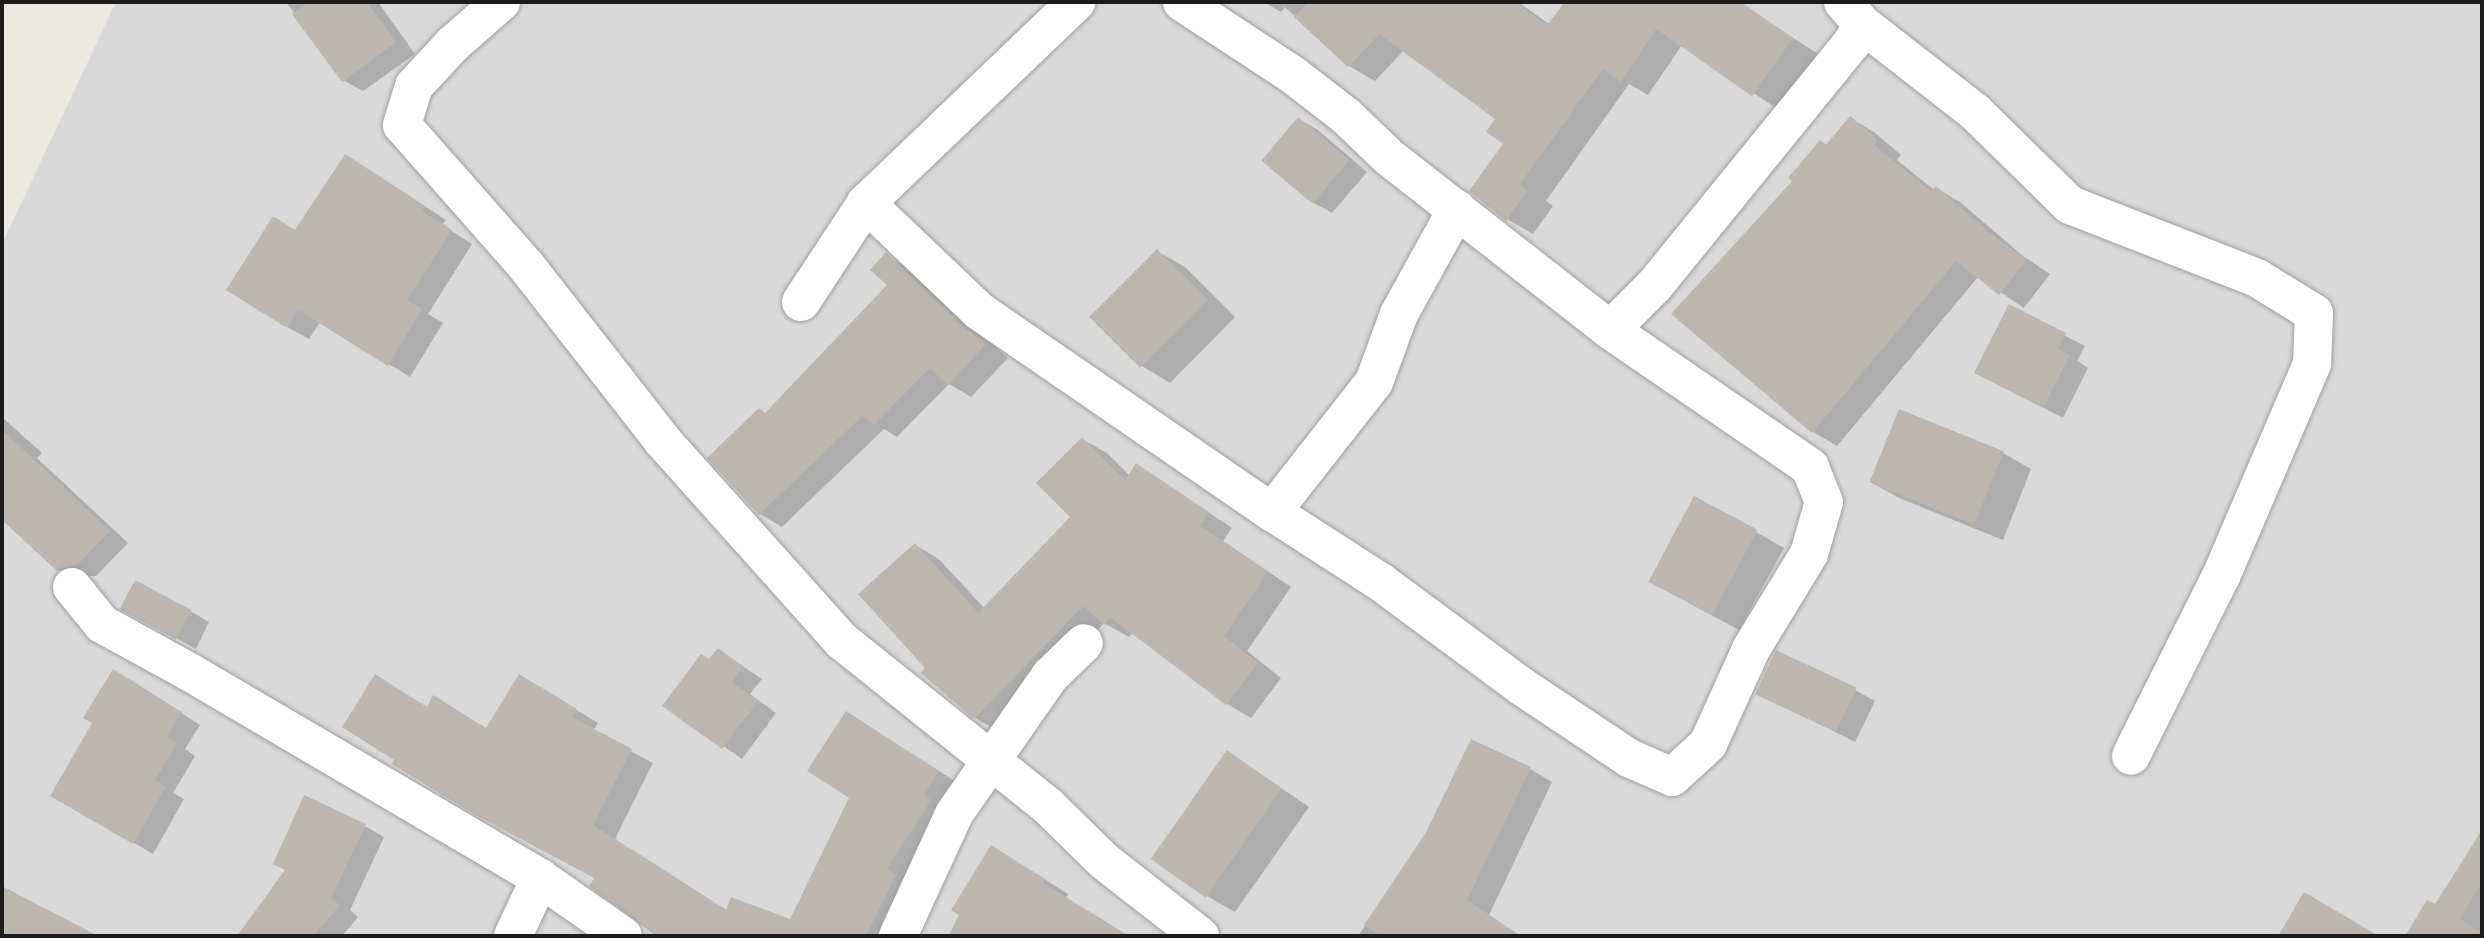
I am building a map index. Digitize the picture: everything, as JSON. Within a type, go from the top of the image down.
[{"type":"street","points":[[501,2],[453,44],[414,86],[402,125],[527,267],[662,440],[842,641],[1049,807],[1104,861],[1200,936]]},
{"type":"street","points":[[801,302],[866,203],[1076,2]]},
{"type":"street","points":[[866,203],[979,311],[1272,512],[1382,583],[1521,686],[1629,758],[1672,776],[1708,744],[1751,649],[1809,554],[1824,502],[1810,467],[1610,330],[1390,158],[1346,116],[1293,75],[1182,2]]},
{"type":"street","points":[[1610,330],[1655,285],[1821,85],[1852,43],[1853,13]]},
{"type":"street","points":[[1853,13],[1975,112],[2070,205],[2257,278],[2315,313],[2312,365],[2221,576],[2131,755]]},
{"type":"street","points":[[1272,512],[1374,382],[1399,314],[1457,209]]},
{"type":"street","points":[[72,587],[102,624],[191,673],[540,878],[624,936]]},
{"type":"street","points":[[898,936],[954,814],[1050,676],[1084,643]]},
{"type":"street","points":[[513,936],[540,878]]},
{"type":"shaded area","points":[[116,2],[2482,2],[2482,936],[2,936],[2,244]]},
{"type":"building","points":[[309,2],[367,2],[396,42],[342,82],[292,14]]},
{"type":"building","points":[[1309,2],[1515,2],[1547,25],[1565,2],[1741,2],[1793,38],[1752,96],[1656,29],[1621,82],[1603,69],[1520,184],[1528,190],[1506,221],[1469,191],[1503,144],[1486,132],[1495,119],[1379,34],[1348,67],[1294,17]]},
{"type":"building","points":[[1850,116],[1878,140],[1874,145],[1931,191],[1936,186],[1998,240],[2027,259],[1999,295],[1956,261],[1812,433],[1671,314],[1792,181],[1788,178],[1820,140],[1826,145]]},
{"type":"building","points":[[1298,117],[1349,160],[1313,204],[1261,161]]},
{"type":"building","points":[[345,154],[425,206],[422,211],[452,230],[407,300],[422,309],[388,366],[298,310],[287,328],[226,290],[273,216],[295,230]]},
{"type":"building","points":[[1157,249],[1208,300],[1140,368],[1089,317]]},
{"type":"building","points":[[886,252],[964,327],[986,344],[948,385],[930,368],[874,425],[862,416],[759,515],[707,458],[759,408],[765,413],[887,285],[870,270]]},
{"type":"building","points":[[2009,304],[2066,333],[2058,349],[2070,355],[2043,408],[1974,373]]},
{"type":"building","points":[[1899,409],[2004,451],[1974,525],[1869,482]]},
{"type":"building","points":[[2,430],[110,531],[76,566],[57,571],[2,520]]},
{"type":"building","points":[[1082,437],[1125,480],[1136,463],[1209,512],[1200,526],[1268,572],[1224,636],[1258,663],[1226,705],[1110,617],[1104,625],[1083,606],[974,719],[921,673],[925,668],[858,594],[915,543],[978,613],[1070,517],[1036,483]]},
{"type":"building","points":[[1694,496],[1758,530],[1712,615],[1648,582]]},
{"type":"building","points":[[135,580],[192,610],[176,639],[120,609]]},
{"type":"building","points":[[718,648],[743,666],[732,682],[758,701],[722,749],[662,706],[701,654],[709,659]]},
{"type":"building","points":[[1776,650],[1857,688],[1836,732],[1755,694]]},
{"type":"building","points":[[113,669],[182,712],[167,737],[177,743],[155,780],[166,786],[133,844],[50,796],[92,723],[83,718]]},
{"type":"building","points":[[375,674],[427,707],[433,695],[486,728],[519,674],[577,709],[572,717],[632,749],[593,825],[726,910],[731,897],[790,919],[849,798],[807,771],[846,711],[939,771],[924,795],[931,800],[887,869],[896,874],[866,936],[656,936],[589,886],[594,878],[472,813],[392,764],[394,760],[342,727]]},
{"type":"building","points":[[1471,739],[1531,767],[1467,900],[1521,936],[1381,936],[1364,925],[1426,832]]},
{"type":"building","points":[[1227,750],[1282,788],[1206,897],[1151,859]]},
{"type":"building","points":[[304,795],[366,824],[331,898],[340,905],[313,936],[237,936],[285,870],[273,864]]},
{"type":"building","points":[[2482,830],[2482,882],[2460,919],[2482,933],[2482,936],[2405,936],[2427,900],[2435,904]]},
{"type":"building","points":[[991,845],[1045,879],[1043,883],[1129,936],[948,936],[959,915],[951,910]]},
{"type":"building","points":[[2,886],[98,936],[2,936]]},
{"type":"building","points":[[2304,892],[2379,936],[2278,936]]}]
